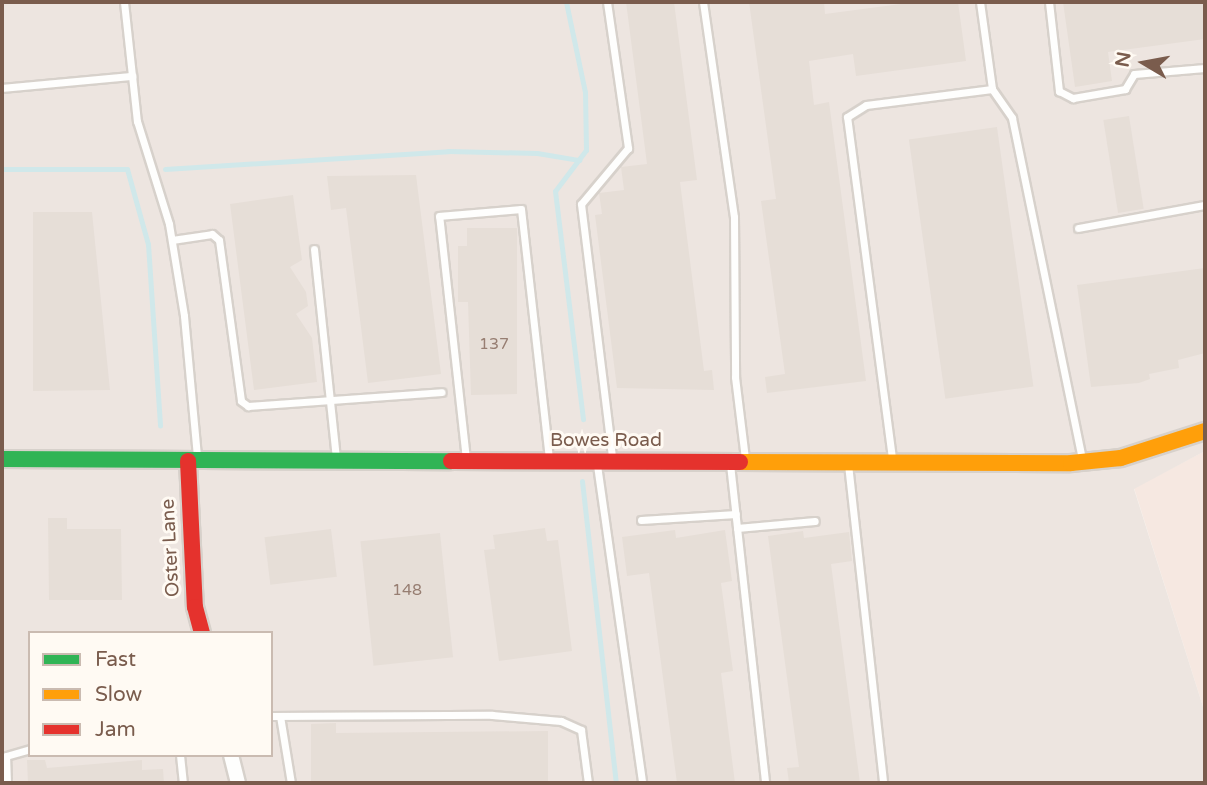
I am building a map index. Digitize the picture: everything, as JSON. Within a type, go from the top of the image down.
[{"type":"street","name":"Bowes Road","points":[[2,459],[1082,462],[1121,458],[1205,432]]},
{"type":"street","name":"Oster Lane","points":[[193,461],[195,607],[201,631]]},
{"type":"street","points":[[232,757],[239,783]]},
{"type":"lane","points":[[124,2],[136,121],[172,240],[193,461]]},
{"type":"lane","points":[[607,2],[628,148],[581,204],[605,462],[642,783]]},
{"type":"lane","points":[[703,2],[734,217],[738,462],[736,514],[765,783]]},
{"type":"lane","points":[[979,2],[992,89],[1012,118],[1082,462]]},
{"type":"lane","points":[[1049,2],[1059,91],[1073,98],[1125,89],[1134,74],[1205,68]]},
{"type":"lane","points":[[2,88],[132,76]]},
{"type":"lane","points":[[893,462],[847,117],[866,105],[992,89]]},
{"type":"lane","points":[[1078,228],[1205,205]]},
{"type":"lane","points":[[467,462],[439,216],[521,209],[550,462]]},
{"type":"lane","points":[[172,240],[212,234],[219,240],[240,401],[254,407],[441,392]]},
{"type":"lane","points":[[314,249],[337,461]]},
{"type":"lane","points":[[848,462],[883,783]]},
{"type":"lane","points":[[641,520],[680,521],[736,514]]},
{"type":"lane","points":[[737,528],[815,521]]},
{"type":"lane","points":[[291,783],[275,716],[492,715],[561,721],[581,730],[589,783]]},
{"type":"lane","points":[[7,783],[6,756],[28,750]]},
{"type":"lane","points":[[180,757],[183,783]]},
{"type":"shaded area","points":[[2,2],[1205,2],[1205,451],[1134,489],[1205,713],[1205,783],[2,783]]},
{"type":"shaded area","points":[[1205,451],[1205,713],[1134,488]]},
{"type":"building","points":[[626,2],[674,2],[697,180],[680,182],[704,371],[712,370],[714,390],[617,388],[595,215],[602,214],[599,193],[624,190],[621,167],[647,164]]},
{"type":"building","points":[[749,2],[824,2],[825,14],[916,2],[958,2],[966,61],[856,76],[853,54],[809,61],[814,105],[829,102],[866,381],[767,393],[765,377],[785,374],[761,201],[776,199]]},
{"type":"building","points":[[1063,2],[1205,2],[1205,39],[1108,52],[1112,81],[1075,87]]},
{"type":"building","points":[[1129,116],[1144,209],[1118,213],[1103,120]]},
{"type":"building","points":[[997,127],[1033,386],[945,399],[909,139]]},
{"type":"building","points":[[416,175],[441,374],[368,383],[346,208],[331,210],[327,176]]},
{"type":"building","points":[[293,195],[302,260],[290,267],[306,292],[308,306],[296,314],[312,338],[317,382],[254,390],[230,204]]},
{"type":"building","points":[[33,212],[92,212],[110,390],[33,391]]},
{"type":"building","points":[[467,228],[517,228],[517,394],[471,395],[468,302],[458,302],[458,246],[467,246]]},
{"type":"building","points":[[1205,268],[1205,353],[1178,360],[1179,368],[1149,374],[1150,379],[1139,383],[1091,387],[1077,285]]},
{"type":"building","points":[[48,518],[67,518],[67,529],[121,529],[122,600],[49,600]]},
{"type":"building","points":[[545,528],[547,541],[558,540],[572,651],[499,661],[484,550],[495,549],[493,535]]},
{"type":"building","points":[[331,529],[337,577],[270,585],[264,537]]},
{"type":"building","points":[[675,530],[676,538],[725,530],[732,581],[721,583],[733,671],[721,673],[735,783],[677,783],[649,573],[627,576],[622,537]]},
{"type":"building","points":[[803,531],[804,538],[849,532],[852,561],[831,564],[860,783],[789,783],[787,768],[799,767],[768,536]]},
{"type":"building","points":[[440,533],[453,657],[374,666],[360,541]]},
{"type":"building","points":[[336,723],[336,733],[548,731],[548,783],[311,783],[311,724]]},
{"type":"building","points":[[27,760],[45,760],[47,768],[142,760],[142,770],[163,769],[164,783],[28,783]]},
{"type":"waterway","points":[[566,2],[585,92],[586,150],[555,191],[583,419]]},
{"type":"waterway","points":[[165,169],[448,151],[537,153],[579,160]]},
{"type":"waterway","points":[[2,169],[127,169],[148,244],[160,426]]},
{"type":"waterway","points":[[582,481],[616,783]]},
{"type":"traffic: fast","points":[[2,459],[451,461]]},
{"type":"traffic: slow","points":[[740,462],[1071,463],[1121,458],[1205,431]]},
{"type":"traffic: jam","points":[[188,461],[195,607],[201,631]]},
{"type":"traffic: jam","points":[[451,461],[740,462]]}]
